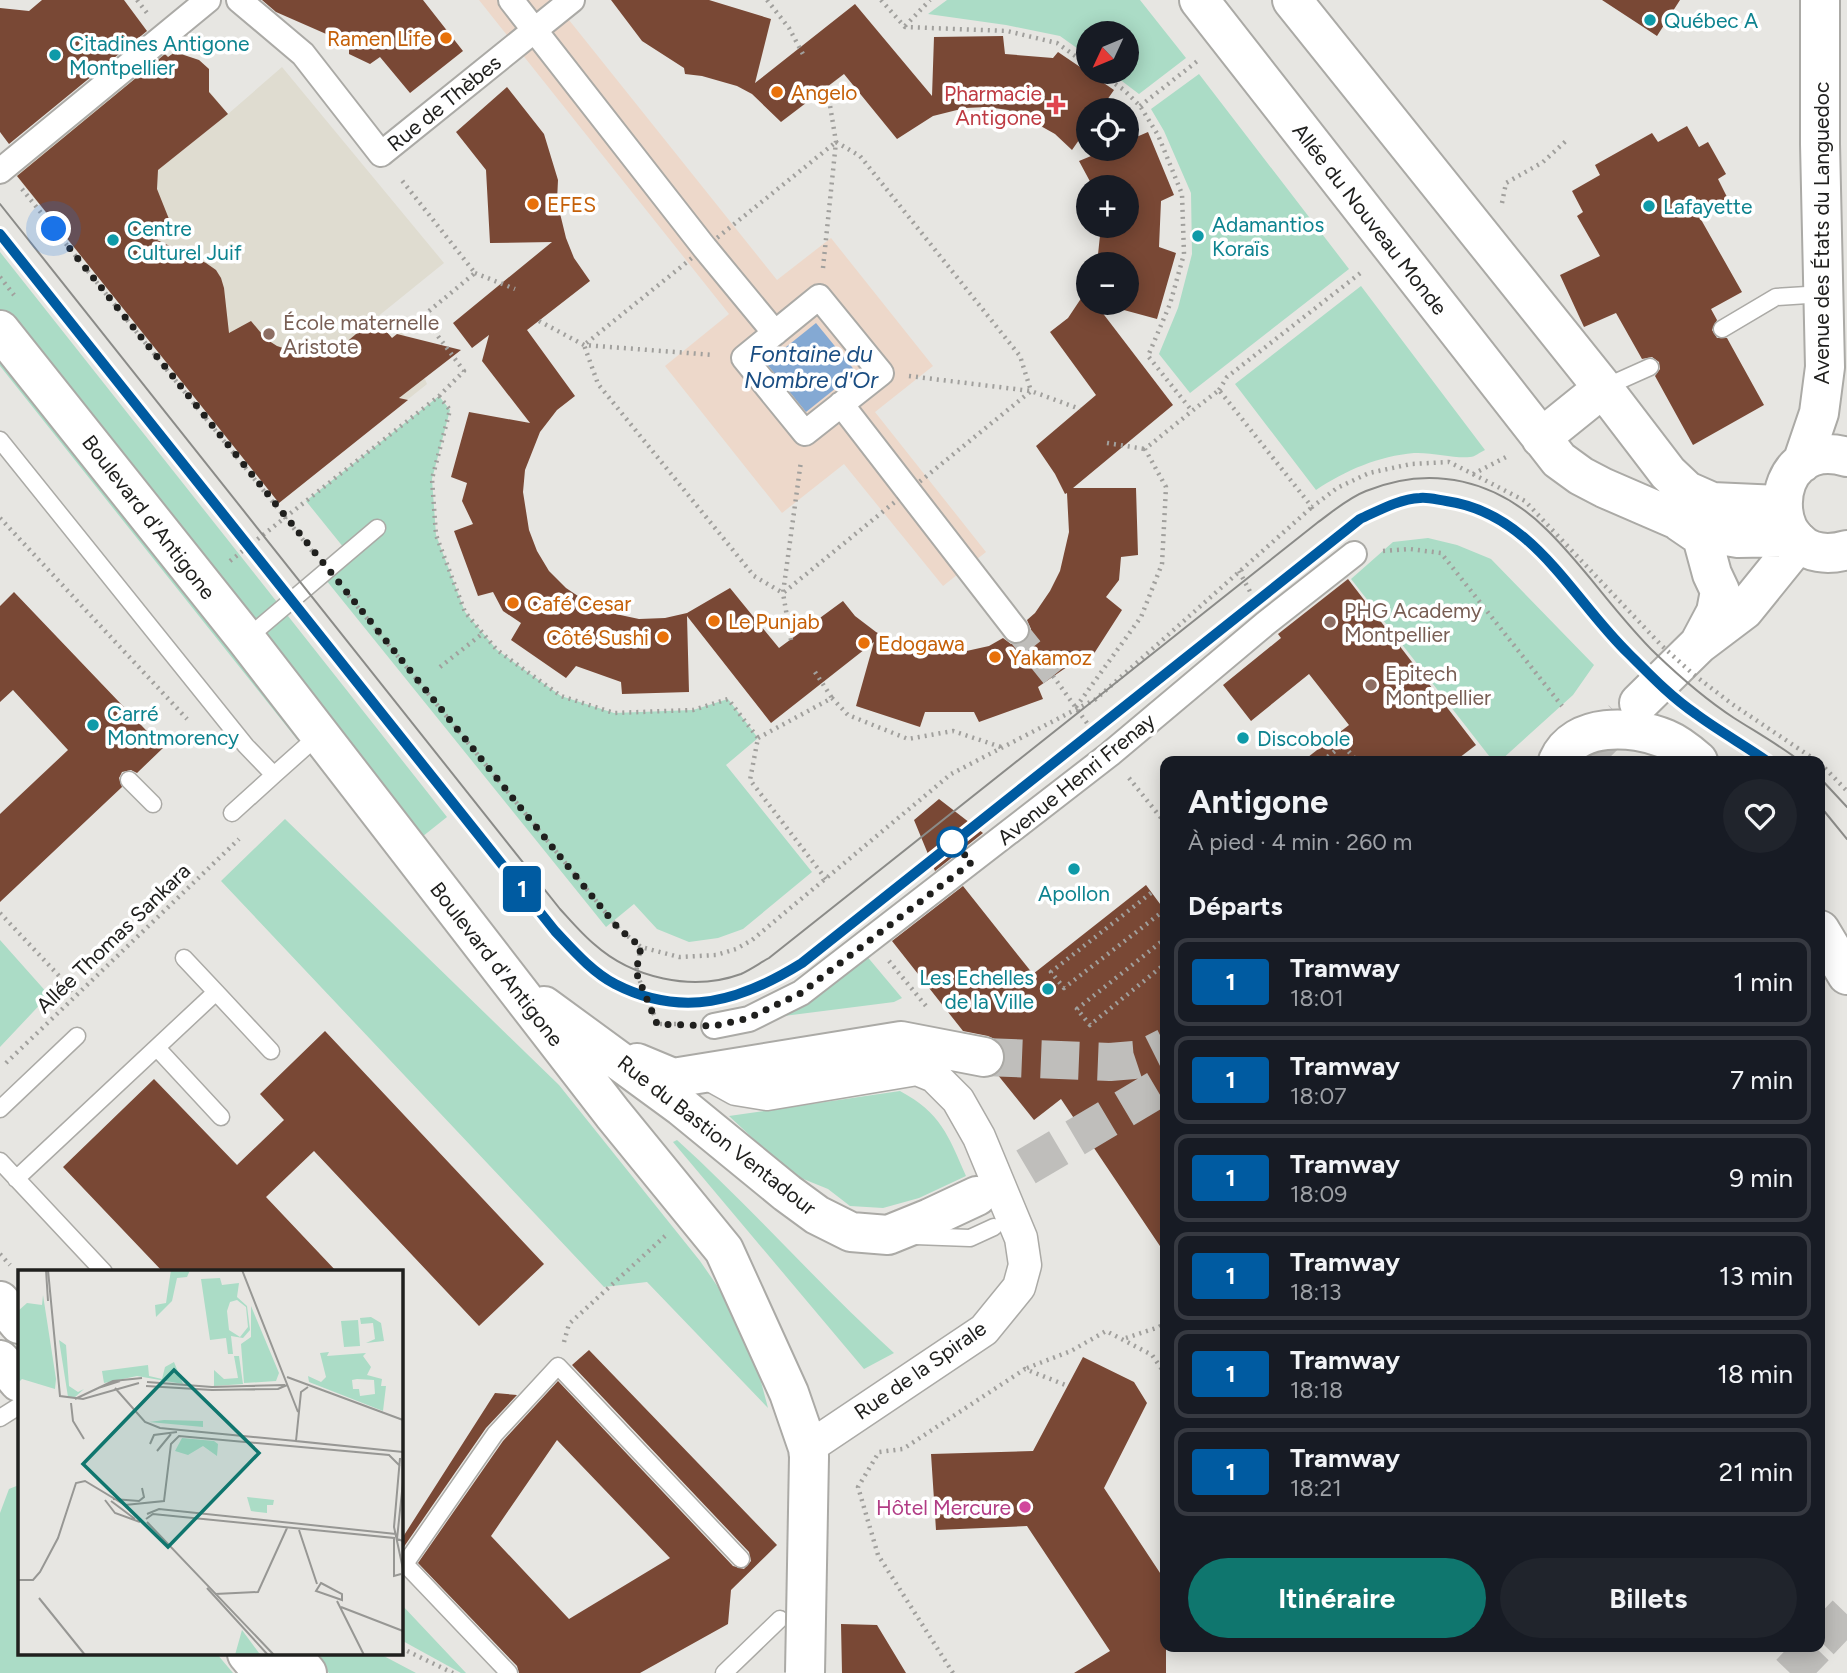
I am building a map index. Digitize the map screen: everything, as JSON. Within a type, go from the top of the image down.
[{"type":"street","points":[[2,169],[208,0]]},
{"type":"street","name":"Rue de Thèbes","points":[[239,0],[303,54],[381,154],[572,0]]},
{"type":"street","points":[[511,0],[704,247],[775,333]]},
{"type":"street","name":"Allée du Nouveau Monde","points":[[1199,0],[1559,460],[1604,488],[1708,533],[1738,538],[1791,528]]},
{"type":"street","points":[[1292,0],[1668,473],[1687,491],[1791,528],[1811,549],[1844,554]]},
{"type":"street","name":"Avenue des États du Languedoc","points":[[1791,528],[1787,481],[1802,463],[1819,413],[1825,367],[1820,0]]},
{"type":"street","points":[[820,297],[881,373],[805,433],[744,358],[775,333],[820,297]]},
{"type":"street","name":"Boulevard d'Antigone","points":[[0,330],[246,639],[510,982],[724,1250],[789,1393],[808,1453],[805,1673]]},
{"type":"street","points":[[1541,438],[1603,388]]},
{"type":"street","points":[[841,404],[1016,630]]},
{"type":"street","points":[[1802,463],[1815,456],[1830,454],[1847,457]]},
{"type":"street","points":[[1674,517],[1702,537],[1712,574],[1720,590],[1716,611],[1699,644]]},
{"type":"street","points":[[1639,703],[1699,644],[1744,610],[1791,528]]},
{"type":"street","name":"Avenue Henri Frenay","points":[[714,1026],[749,1018],[801,993],[1110,754],[1266,623],[1354,554]]},
{"type":"street","points":[[1560,756],[1582,735],[1597,730],[1641,732],[1666,740],[1690,756]]},
{"type":"street","points":[[1825,938],[1847,975]]},
{"type":"street","name":"Rue du Bastion Ventadour","points":[[510,982],[609,1051],[817,1215],[851,1232],[888,1235],[930,1218],[985,1211]]},
{"type":"street","points":[[609,1051],[673,1078],[901,1041],[984,1057]]},
{"type":"street","name":"Rue de la Spirale","points":[[709,1074],[736,1089],[767,1094],[918,1069],[934,1076],[958,1100],[979,1137],[1021,1238],[1025,1265],[1019,1287],[984,1330],[808,1453]]},
{"type":"street","points":[[0,1301],[18,1323]]},
{"type":"street","points":[[0,1360],[18,1381]]},
{"type":"street","points":[[249,1656],[264,1673]]},
{"type":"street","points":[[293,1656],[307,1673]]},
{"type":"lane","points":[[1722,329],[1776,297],[1823,294]]},
{"type":"lane","points":[[1603,388],[1650,367]]},
{"type":"lane","points":[[0,440],[246,746],[274,775]]},
{"type":"lane","points":[[246,639],[377,528]]},
{"type":"lane","points":[[232,813],[320,734]]},
{"type":"lane","points":[[129,780],[153,804]]},
{"type":"lane","points":[[184,958],[271,1051]]},
{"type":"lane","points":[[16,1179],[216,992]]},
{"type":"lane","points":[[0,1109],[77,1036]]},
{"type":"lane","points":[[157,1048],[221,1117]]},
{"type":"lane","points":[[0,1161],[102,1270]]},
{"type":"lane","points":[[509,1673],[403,1563],[495,1434],[558,1366],[741,1559]]},
{"type":"lane","points":[[0,1418],[18,1407]]},
{"type":"lane","points":[[724,1673],[780,1619]]},
{"type":"path","points":[[768,0],[789,28],[805,58]]},
{"type":"path","points":[[881,0],[905,27],[1007,31],[1057,43],[1076,56]]},
{"type":"path","points":[[905,27],[930,0]]},
{"type":"path","points":[[1140,106],[1228,37]]},
{"type":"path","points":[[1115,84],[1140,106],[1158,135],[1182,194],[1184,254],[1170,304],[1148,356],[1192,411]]},
{"type":"path","points":[[820,297],[836,142],[827,87]]},
{"type":"path","points":[[1475,229],[1501,209],[1506,183],[1543,162],[1567,140]]},
{"type":"path","points":[[836,142],[860,156],[1020,356],[1031,391]]},
{"type":"path","points":[[381,154],[475,273],[515,289]]},
{"type":"path","points":[[2,169],[600,906],[619,929],[641,947],[679,957],[701,957],[736,949],[752,940],[951,774],[1096,699],[1312,507],[1337,488],[1369,473],[1411,464],[1449,462],[1525,501],[1661,645],[1693,674],[1732,705],[1810,756]]},
{"type":"path","points":[[1107,443],[1145,449],[1219,390],[1227,377],[1393,248]]},
{"type":"path","points":[[227,564],[439,396],[464,371],[423,316],[475,273]]},
{"type":"path","points":[[539,321],[584,345],[744,358]]},
{"type":"path","points":[[584,345],[598,384],[754,576],[783,593]]},
{"type":"path","points":[[881,373],[1031,391],[1080,409]]},
{"type":"path","points":[[1219,390],[1312,507]]},
{"type":"path","points":[[439,396],[450,410],[432,479],[436,535],[465,612],[482,634],[497,650],[561,696],[614,713],[693,710],[728,699],[758,738],[750,780],[827,879]]},
{"type":"path","points":[[791,640],[783,593],[805,433]]},
{"type":"path","points":[[1473,474],[1541,438]]},
{"type":"path","points":[[1075,708],[1141,617],[1162,564],[1166,487],[1145,449]]},
{"type":"path","points":[[0,518],[191,723]]},
{"type":"path","points":[[1354,554],[1410,549],[1441,553],[1552,690]]},
{"type":"path","points":[[440,667],[482,634]]},
{"type":"path","points":[[815,672],[832,698],[848,715],[908,739],[953,731],[1002,747]]},
{"type":"path","points":[[758,738],[832,698]]},
{"type":"path","points":[[1329,756],[1343,745],[1353,756]]},
{"type":"path","points":[[1825,768],[1847,791]]},
{"type":"path","name":"Allée Thomas Sankara","points":[[0,1068],[248,830]]},
{"type":"path","points":[[1152,893],[1051,972],[1064,988],[1160,914]]},
{"type":"path","points":[[0,913],[76,994]]},
{"type":"path","points":[[871,939],[926,1006]]},
{"type":"path","points":[[1160,943],[1077,1009],[1090,1025],[1160,968]]},
{"type":"path","points":[[641,947],[636,972],[657,1024],[714,1026]]},
{"type":"path","points":[[558,1366],[569,1324],[693,1211]]},
{"type":"path","points":[[1125,1339],[1160,1326]]},
{"type":"path","points":[[953,1673],[878,1555],[858,1487],[879,1452],[904,1449],[1025,1368],[1071,1351],[1106,1331],[1152,1355],[1160,1366]]},
{"type":"path","points":[[1025,1368],[1068,1386]]},
{"type":"path","points":[[846,1488],[858,1487]]},
{"type":"path","points":[[402,1648],[453,1673]]},
{"type":"shaded area","points":[[479,0],[553,0],[777,280],[831,238],[933,366],[875,412],[986,552],[943,586],[844,464],[782,513],[665,366],[729,314]]},
{"type":"shaded area","points":[[177,51],[184,60],[199,60],[209,69],[209,79],[205,86],[228,114],[282,67],[444,263],[376,318],[392,338],[401,331],[408,340],[427,384],[279,503],[14,173],[164,52],[169,57]]},
{"type":"green space","points":[[947,0],[1140,0],[1186,58],[1139,94],[1126,84],[1139,84],[1139,21],[1076,21],[1076,47],[1060,36],[928,14]]},
{"type":"green space","points":[[1199,74],[1349,269],[1190,393],[1159,354],[1178,308],[1192,254],[1191,193],[1164,131],[1151,109]]},
{"type":"green space","points":[[0,252],[447,817],[393,860],[0,366]]},
{"type":"green space","points":[[1361,286],[1485,450],[1470,457],[1414,453],[1388,457],[1351,470],[1316,490],[1235,384]]},
{"type":"green space","points":[[439,396],[450,410],[432,479],[436,535],[465,612],[497,650],[561,696],[614,713],[693,710],[728,699],[758,738],[726,765],[812,872],[743,929],[718,938],[689,942],[657,929],[634,904],[606,927],[322,575],[348,553],[306,501]]},
{"type":"green space","points":[[1428,538],[1457,545],[1491,559],[1594,665],[1573,695],[1506,756],[1489,756],[1351,579],[1393,542]]},
{"type":"green space","points":[[285,819],[559,1085],[700,1261],[747,1329],[768,1408],[647,1282],[604,1287],[221,881]]},
{"type":"green space","points":[[0,940],[49,995],[0,1047]]},
{"type":"green space","points":[[865,954],[902,998],[894,1002],[776,1017]]},
{"type":"green space","points":[[900,1091],[925,1108],[942,1126],[966,1176],[919,1198],[883,1208],[850,1206],[828,1189],[791,1174],[729,1116]]},
{"type":"green space","points":[[677,1140],[894,1353],[864,1369],[673,1142]]},
{"type":"green space","points":[[18,1485],[18,1656],[219,1656],[233,1673],[0,1673],[0,1513],[9,1489]]},
{"type":"green space","points":[[402,1605],[466,1673],[461,1673],[402,1641]]},
{"type":"green space","points":[[314,1656],[384,1656],[416,1673],[329,1673]]},
{"type":"water","name":"Fontaine du Nombre d'Or","points":[[816,323],[856,372],[806,412],[766,363]]},
{"type":"building","name":"Citadines Antigone Montpellier","points":[[42,0],[124,0],[147,31],[9,144],[0,132],[0,8],[29,11]]},
{"type":"building","points":[[262,0],[423,0],[463,51],[410,93],[380,57],[370,64],[349,54],[349,44],[276,12]]},
{"type":"building","points":[[611,0],[709,0],[771,19],[755,83],[855,4],[932,96],[934,37],[1003,36],[1005,54],[1053,58],[1058,52],[1076,64],[1076,84],[1105,84],[1114,90],[1108,98],[1076,98],[1076,144],[1072,150],[1055,134],[1030,120],[1008,110],[987,107],[965,108],[933,116],[897,139],[844,74],[781,122],[752,94],[737,86],[685,74],[684,68],[642,41]]},
{"type":"building","name":"Québec A","points":[[1602,0],[1680,0],[1657,36]]},
{"type":"building","points":[[175,52],[199,60],[209,69],[209,92],[228,114],[158,170],[157,189],[173,229],[157,240],[216,270],[224,288],[229,333],[251,321],[266,339],[277,346],[289,350],[327,349],[339,339],[343,345],[375,318],[392,338],[397,334],[461,350],[399,398],[408,400],[279,503],[17,176],[165,54],[168,57]]},
{"type":"building","points":[[507,87],[544,134],[558,180],[557,201],[566,238],[574,258],[590,281],[527,330],[575,396],[557,410],[540,432],[525,470],[523,492],[529,530],[549,571],[566,588],[611,613],[639,619],[665,618],[687,613],[730,588],[779,648],[843,601],[855,616],[876,632],[900,645],[926,652],[962,652],[989,646],[1003,638],[1011,644],[1025,642],[1031,629],[1027,620],[1050,591],[1060,571],[1069,532],[1067,493],[1065,494],[1036,446],[1096,395],[1050,332],[1068,318],[1076,306],[1076,315],[1104,315],[1173,405],[1073,488],[1136,488],[1138,555],[1121,557],[1119,580],[1106,597],[1122,610],[1086,666],[1077,660],[1038,687],[1043,699],[979,722],[974,712],[925,712],[920,727],[856,706],[874,642],[771,723],[687,616],[689,692],[622,694],[621,682],[576,666],[566,678],[511,640],[521,623],[503,611],[493,592],[478,596],[454,531],[473,524],[462,501],[467,483],[451,477],[469,412],[530,423],[482,361],[489,335],[472,348],[453,323],[552,242],[490,243],[486,170],[456,132]]},
{"type":"building","points":[[1687,126],[1699,147],[1708,142],[1726,174],[1718,179],[1729,201],[1699,216],[1742,292],[1711,309],[1717,320],[1712,330],[1717,338],[1727,338],[1764,405],[1693,445],[1655,376],[1660,369],[1659,362],[1652,357],[1642,359],[1616,313],[1584,327],[1560,275],[1600,256],[1577,216],[1583,212],[1572,191],[1600,175],[1595,165],[1652,133],[1658,142]]},
{"type":"building","points":[[1148,132],[1174,195],[1161,201],[1159,247],[1176,253],[1157,319],[1139,314],[1139,252],[1098,252],[1100,238],[1139,238],[1139,175],[1087,175],[1079,161],[1139,161],[1139,136]]},
{"type":"building","points":[[1348,579],[1476,745],[1462,756],[1309,756],[1349,725],[1309,674],[1251,721],[1223,685],[1281,638],[1278,634]]},
{"type":"building","name":"Carré Montmorency","points":[[14,592],[163,748],[137,773],[131,770],[122,772],[119,778],[122,787],[0,902],[0,814],[68,750],[13,690],[0,702],[0,606]]},
{"type":"building","points":[[939,799],[983,833],[935,871],[914,820]]},
{"type":"building","name":"Les Echelles de la Ville","points":[[1146,885],[1160,904],[1160,1246],[1061,1099],[1034,1120],[997,1074],[1006,1060],[1005,1051],[999,1041],[963,1031],[892,941],[963,886],[1033,974]]},
{"type":"building","points":[[325,1031],[544,1264],[479,1326],[314,1151],[266,1197],[335,1270],[161,1270],[63,1167],[154,1079],[237,1165],[284,1120],[260,1094]]},
{"type":"building","points":[[589,1350],[777,1545],[731,1590],[728,1624],[640,1673],[519,1673],[517,1666],[418,1563],[503,1441],[558,1381],[733,1566],[744,1569],[751,1561],[749,1552],[572,1365]],"holes":[[[557,1440],[670,1558],[569,1619],[491,1536]]]},
{"type":"building","name":"Hôtel Mercure","points":[[1083,1357],[1134,1382],[1147,1403],[1104,1488],[1160,1573],[1160,1652],[1166,1652],[1166,1673],[1074,1673],[1110,1651],[1027,1526],[936,1530],[931,1454],[1033,1451]]},
{"type":"building","points":[[495,1393],[517,1395],[486,1428],[402,1550],[402,1538]]},
{"type":"building","points":[[841,1624],[877,1625],[906,1673],[842,1673]]},
{"type":"tunnel","points":[[1016,630],[1053,676]]},
{"type":"tunnel","points":[[1586,756],[1622,719]]},
{"type":"tunnel","points":[[984,1057],[1110,1062],[1134,1060],[1160,1050]]},
{"type":"tunnel","points":[[977,1196],[1160,1088]]},
{"type":"tunnel","points":[[1825,1636],[1847,1613]]},
{"type":"tunnel","points":[[1790,1673],[1810,1652]]},
{"type":"tram line","points":[[0,204],[560,909],[585,936],[609,956],[644,973],[703,982],[741,974],[769,958],[1340,505],[1366,491],[1391,483],[1439,478],[1462,482],[1507,499],[1528,513],[1561,545],[1641,639],[1674,671],[1723,711],[1793,756]]},
{"type":"tram line","points":[[0,234],[555,931],[598,973],[640,995],[688,1003],[712,1001],[757,987],[802,963],[1360,519],[1412,499],[1446,501],[1476,509],[1503,522],[1549,561],[1609,632],[1669,693],[1759,756]]},
{"type":"tram line","name":"1","points":[[0,234],[555,931],[584,961],[614,984],[648,997],[680,1004],[712,1002],[741,995],[773,981],[802,963],[1360,519],[1395,504],[1420,498],[1465,504],[1505,523],[1532,544],[1558,570],[1602,626],[1663,688],[1696,714],[1760,756]]},
{"type":"tram line","points":[[1825,783],[1847,807]]},
{"type":"tram line","points":[[1825,812],[1847,839]]},
{"type":"place","name":"Québec A","points":[[1650,20]]},
{"type":"place","name":"Ramen Life","points":[[446,38]]},
{"type":"place","name":"Citadines Antigone Montpellier","points":[[55,55]]},
{"type":"place","name":"Angelo","points":[[777,92]]},
{"type":"place","name":"Pharmacie Antigone","points":[[1056,105]]},
{"type":"place","name":"EFES","points":[[533,204]]},
{"type":"place","name":"Lafayette","points":[[1649,206]]},
{"type":"place","name":"Adamantios Koraïs","points":[[1198,236]]},
{"type":"place","name":"Centre Culturel Juif","points":[[113,240]]},
{"type":"place","name":"École maternelle Aristote","points":[[269,334]]},
{"type":"place","name":"Café Cesar","points":[[513,603]]},
{"type":"place","name":"Le Punjab","points":[[714,621]]},
{"type":"place","name":"PHG Academy Montpellier","points":[[1330,622]]},
{"type":"place","name":"Côté Sushi","points":[[663,637]]},
{"type":"place","name":"Edogawa","points":[[864,643]]},
{"type":"place","name":"Yakamoz","points":[[995,657]]},
{"type":"place","name":"Epitech Montpellier","points":[[1371,685]]},
{"type":"place","name":"Carré Montmorency","points":[[93,725]]},
{"type":"place","name":"Discobole","points":[[1243,738]]},
{"type":"place","name":"Apollon","points":[[1074,869]]},
{"type":"place","name":"Les Echelles de la Ville","points":[[1048,989]]},
{"type":"place","name":"Hôtel Mercure","points":[[1025,1507]]},
{"type":"route","points":[[54,229],[583,885],[619,929],[641,947],[636,972],[657,1024],[714,1026],[749,1018],[801,993],[972,862],[952,842]]}]
